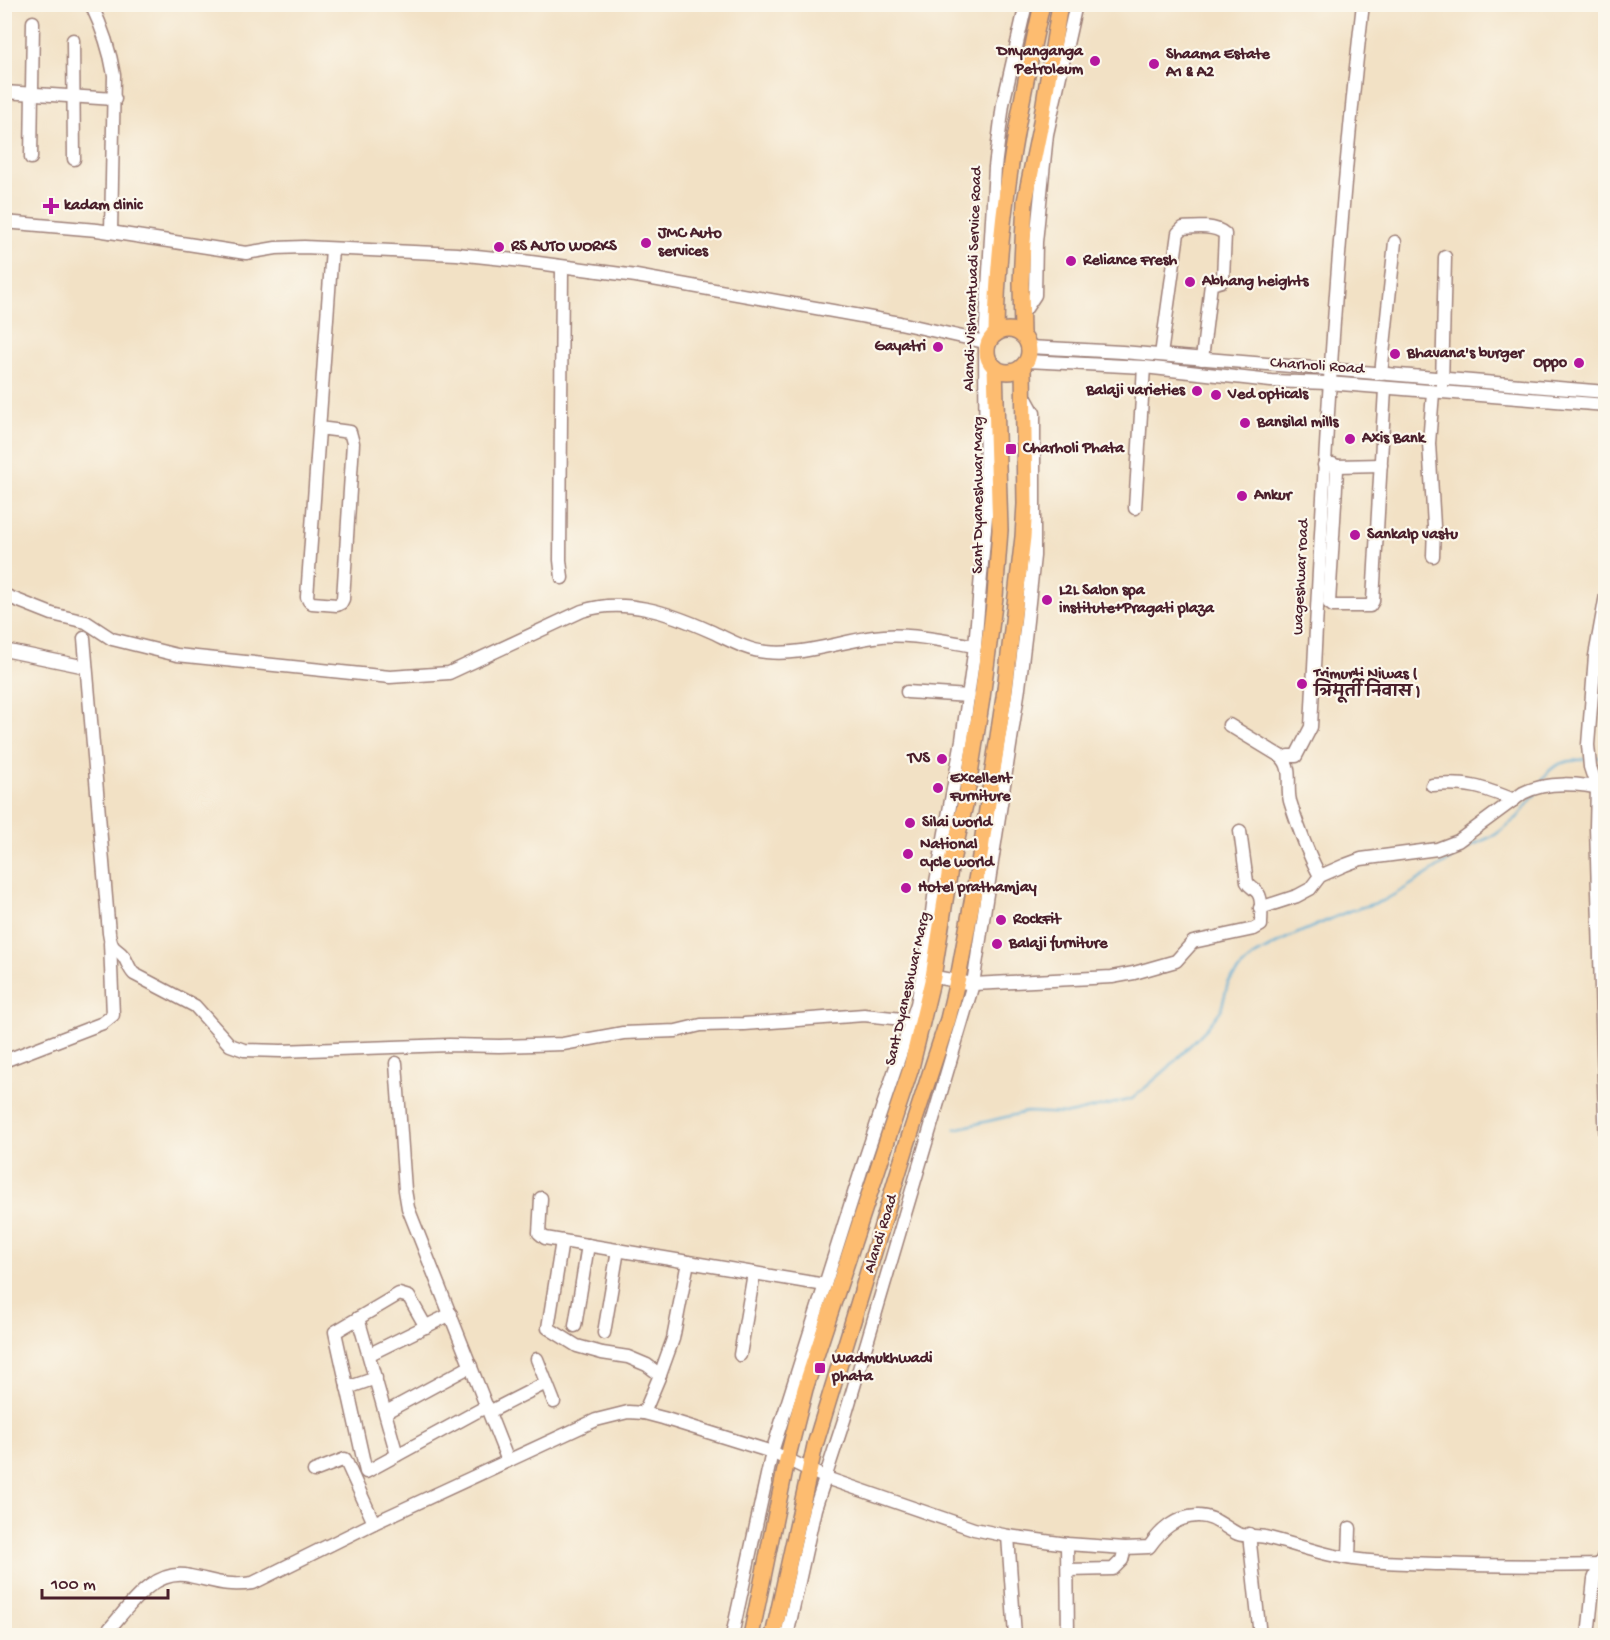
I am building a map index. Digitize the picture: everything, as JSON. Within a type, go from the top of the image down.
[{"type":"main road","points":[[990,340],[1016,132],[1042,4]]},
{"type":"main road","points":[[773,1635],[815,1445],[907,1144],[948,1019],[978,869],[1013,634],[1025,504],[1023,395],[1025,352],[1022,316],[1025,201],[1060,4]]},
{"type":"main road","points":[[990,340],[1009,330],[1025,352]]},
{"type":"main road","name":"Sant Dyaneshwar Marg","points":[[751,1635],[787,1460],[819,1345],[911,1068],[928,976],[965,805],[995,597],[1000,530],[995,367],[988,357],[990,340]]},
{"type":"main road","points":[[995,367],[1010,372],[1025,352]]},
{"type":"street","points":[[91,4],[110,53],[114,75],[111,232]]},
{"type":"street","name":"Alandi-Vishrantwadi Service Road","points":[[772,1452],[928,976],[927,950],[936,882],[969,696],[986,516],[997,141],[1026,4]]},
{"type":"street","points":[[1022,316],[1035,295],[1036,242],[1047,134],[1076,4]]},
{"type":"street","name":"wageshwar road","points":[[1284,759],[1288,756],[1296,756],[1311,727],[1330,466],[1328,383],[1363,4]]},
{"type":"street","points":[[31,158],[33,22]]},
{"type":"street","points":[[73,40],[74,159]]},
{"type":"street","points":[[4,92],[115,99]]},
{"type":"street","points":[[4,222],[111,232],[246,253],[304,247],[457,254],[636,276],[990,340]]},
{"type":"street","points":[[1161,355],[1178,233],[1183,228],[1202,227],[1220,230],[1225,234],[1223,278],[1222,281],[1211,284],[1202,359]]},
{"type":"street","points":[[1381,374],[1395,242]]},
{"type":"street","points":[[319,428],[351,432],[353,443],[343,599],[337,605],[312,603],[308,597],[319,428],[332,249]]},
{"type":"street","points":[[1433,556],[1434,526],[1429,443],[1437,393],[1442,379],[1445,257]]},
{"type":"street","points":[[562,267],[560,560],[562,578]]},
{"type":"street","points":[[1096,364],[1098,351]]},
{"type":"street","name":"Charholi Road","points":[[1025,352],[1098,351],[1161,355],[1605,392]]},
{"type":"street","name":"Charholi Road","points":[[1025,352],[1096,364],[1250,379],[1605,405]]},
{"type":"street","points":[[1135,508],[1144,367]]},
{"type":"street","points":[[1381,465],[1330,466],[1329,603],[1333,606],[1370,606],[1372,602],[1381,465],[1385,389]]},
{"type":"street","points":[[973,984],[1019,688],[1034,556],[1034,413],[1023,395]]},
{"type":"street","points":[[4,595],[52,614],[86,622],[112,639],[177,655],[390,676],[449,673],[582,611],[612,604],[629,605],[695,624],[764,652],[799,652],[888,636],[975,646]]},
{"type":"street","points":[[1605,595],[1595,656],[1588,745],[1590,767],[1601,789],[1596,827],[1605,1149]]},
{"type":"street","points":[[4,1060],[103,1023],[113,1015],[110,940],[84,638]]},
{"type":"street","points":[[4,650],[86,667]]},
{"type":"street","points":[[907,692],[969,696]]},
{"type":"street","points":[[1229,725],[1284,759],[1289,766],[1290,796],[1300,836],[1320,876]]},
{"type":"street","points":[[1432,785],[1465,784],[1490,790],[1514,800]]},
{"type":"street","points":[[1260,908],[1297,896],[1310,889],[1320,876],[1361,860],[1420,852],[1449,845],[1474,830],[1514,800],[1539,787],[1567,785],[1601,789]]},
{"type":"street","points":[[928,976],[958,977],[973,984],[1112,977],[1153,969],[1180,959],[1193,942],[1259,927],[1261,925],[1259,894],[1247,882],[1240,831]]},
{"type":"street","points":[[110,940],[112,947],[124,957],[129,970],[195,1006],[230,1045],[244,1050],[281,1052],[449,1045],[563,1044],[623,1033],[676,1031],[701,1025],[864,1015],[912,1020]]},
{"type":"street","name":"Alandi Road","points":[[787,1635],[815,1509],[973,984]]},
{"type":"street","points":[[396,1064],[408,1208],[508,1461]]},
{"type":"street","points":[[541,1198],[539,1233],[545,1238],[825,1285]]},
{"type":"street","points":[[562,1241],[548,1328],[577,1346],[628,1357],[647,1365],[660,1375]]},
{"type":"street","points":[[575,1326],[588,1245]]},
{"type":"street","points":[[604,1333],[618,1250]]},
{"type":"street","points":[[644,1413],[673,1339],[688,1262]]},
{"type":"street","points":[[740,1355],[754,1273]]},
{"type":"street","points":[[426,1327],[409,1297],[404,1294],[393,1296],[335,1332],[366,1472],[488,1409],[546,1383]]},
{"type":"street","points":[[370,1354],[451,1314]]},
{"type":"street","points":[[358,1318],[397,1455]]},
{"type":"street","points":[[537,1359],[554,1402]]},
{"type":"street","points":[[386,1412],[471,1366]]},
{"type":"street","points":[[347,1388],[376,1378]]},
{"type":"street","points":[[103,1635],[135,1599],[156,1581],[186,1575],[233,1586],[254,1583],[374,1523],[596,1420],[628,1412],[644,1413],[772,1452],[826,1478],[963,1526],[1008,1536],[1067,1544],[1125,1548],[1149,1546],[1164,1529],[1179,1520],[1195,1516],[1215,1520],[1240,1535],[1265,1536],[1349,1558],[1387,1562],[1483,1565],[1602,1565]]},
{"type":"street","points":[[732,1635],[772,1452]]},
{"type":"street","points":[[314,1471],[345,1459],[374,1523]]},
{"type":"street","points":[[1349,1558],[1350,1528]]},
{"type":"street","points":[[1249,1534],[1260,1635]]},
{"type":"street","points":[[1008,1536],[1015,1635]]},
{"type":"street","points":[[1067,1544],[1068,1635]]},
{"type":"street","points":[[1068,1570],[1113,1569],[1122,1560],[1125,1548]]},
{"type":"street","points":[[1588,1635],[1594,1579],[1602,1565],[1605,1550]]},
{"type":"waterway","points":[[1593,758],[1606,757]]},
{"type":"waterway","points":[[1542,781],[1555,766],[1585,759]]},
{"type":"waterway","points":[[955,1129],[1027,1112],[1069,1114],[1132,1099],[1168,1068],[1207,1028],[1221,1010],[1228,983],[1254,956],[1287,938],[1349,911],[1383,901],[1404,889],[1475,844],[1495,835],[1518,817],[1537,792]]},
{"type":"place","name":"Dnyanganga Petroleum","points":[[1095,61]]},
{"type":"place","name":"Shaama Estate A1 & A2","points":[[1154,64]]},
{"type":"place","name":"kadam clinic","points":[[51,206]]},
{"type":"place","name":"JMC Auto services","points":[[646,243]]},
{"type":"place","name":"RS AUTO WORKS","points":[[499,247]]},
{"type":"place","name":"Reliance Fresh","points":[[1071,261]]},
{"type":"place","name":"Abhang heights","points":[[1190,282]]},
{"type":"place","name":"Gayatri","points":[[938,347]]},
{"type":"place","name":"Bhavana's burger","points":[[1395,354]]},
{"type":"place","name":"Oppo","points":[[1579,363]]},
{"type":"place","name":"Balaji varieties","points":[[1197,391]]},
{"type":"place","name":"Ved opticals","points":[[1216,395]]},
{"type":"place","name":"Bansilal mills","points":[[1245,423]]},
{"type":"place","name":"Axis Bank","points":[[1350,439]]},
{"type":"place","name":"Charholi Phata","points":[[1011,449]]},
{"type":"place","name":"Ankur","points":[[1242,496]]},
{"type":"place","name":"Sankalp vastu","points":[[1355,535]]},
{"type":"place","name":"L2L Salon spa institute+Pragati plaza","points":[[1047,600]]},
{"type":"place","name":"Trimurti Niwas ( त्रिमूर्ती निवास )","points":[[1302,684]]},
{"type":"place","name":"TVS","points":[[942,759]]},
{"type":"place","name":"Excellent Furniture","points":[[938,788]]},
{"type":"place","name":"Silai world","points":[[910,823]]},
{"type":"place","name":"National cycle world","points":[[908,854]]},
{"type":"place","name":"Hotel prathamjay","points":[[906,888]]},
{"type":"place","name":"RockFit","points":[[1001,920]]},
{"type":"place","name":"Balaji furniture","points":[[997,944]]},
{"type":"place","name":"Wadmukhwadi phata","points":[[820,1368]]}]
